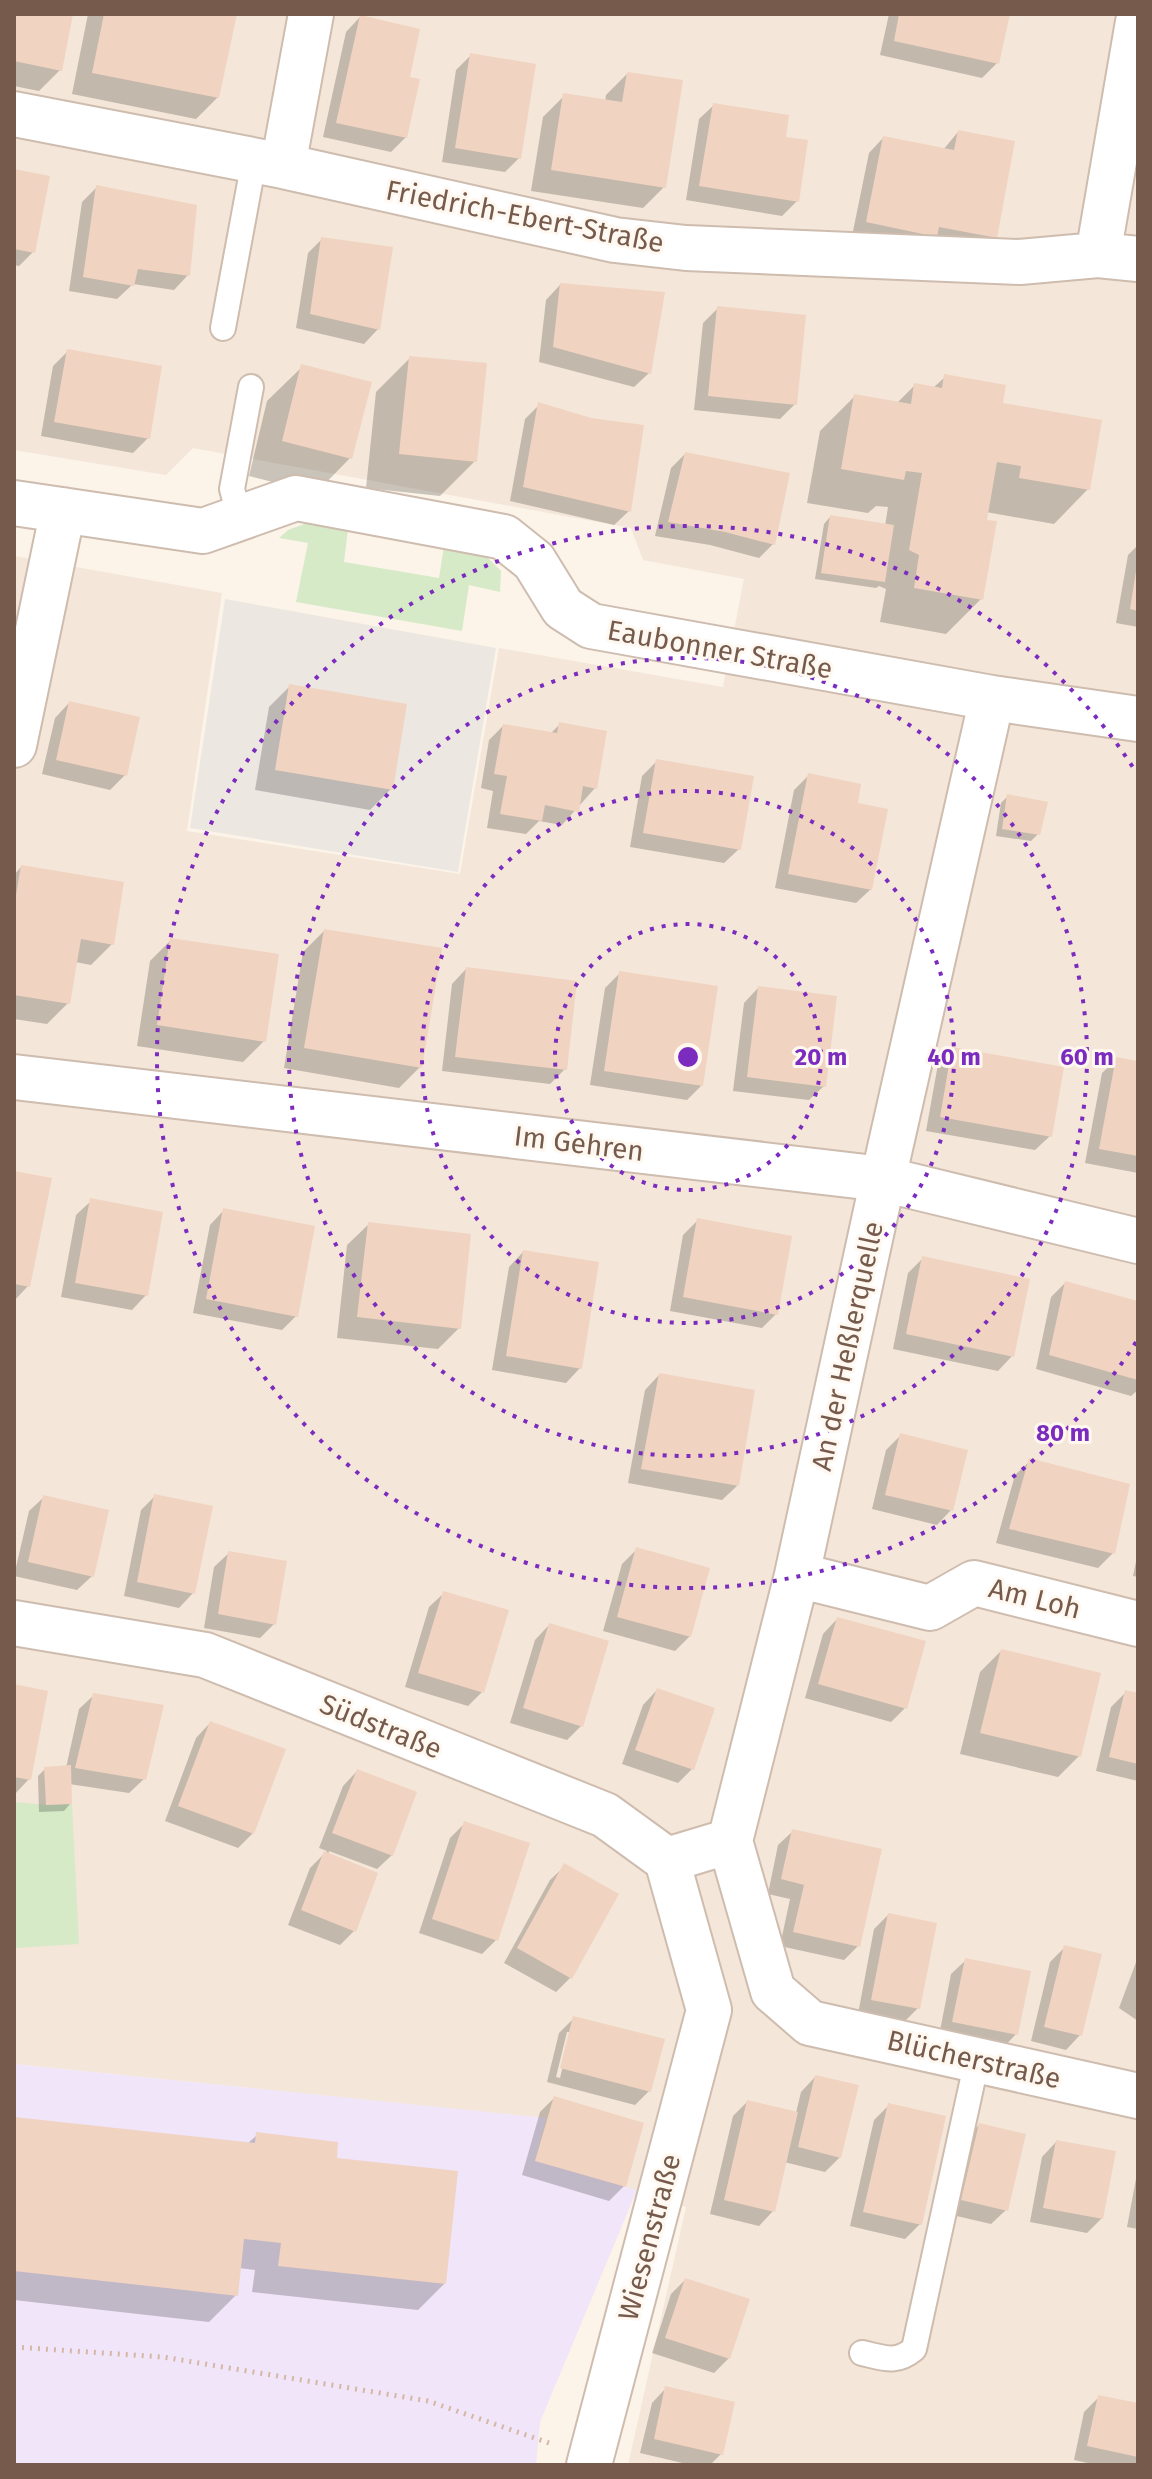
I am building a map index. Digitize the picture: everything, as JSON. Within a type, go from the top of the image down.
[{"type":"street","points":[[268,164],[311,14]]},
{"type":"street","points":[[1118,257],[1138,22]]},
{"type":"street","name":"Friedrich-Ebert-Straße","points":[[14,114],[268,164],[615,240],[686,248],[1020,262],[1118,257]]},
{"type":"street","name":"Eaubonner Straße","points":[[14,503],[203,531],[296,498],[504,537],[534,561],[563,608],[591,626],[992,698],[1138,719]]},
{"type":"street","points":[[14,745],[63,510]]},
{"type":"street","name":"An der Heßlerquelle","points":[[730,1841],[797,1575],[992,698]]},
{"type":"street","name":"Im Gehren","points":[[14,1077],[883,1179],[1138,1241]]},
{"type":"street","name":"Am Loh","points":[[797,1575],[930,1608],[974,1583],[1138,1624]]},
{"type":"street","name":"Südstraße","points":[[14,1623],[205,1655],[605,1815],[667,1860]]},
{"type":"street","points":[[730,1841],[773,1991],[709,2010],[667,1860],[730,1841]]},
{"type":"street","name":"Blücherstraße","points":[[773,1991],[810,2023],[1138,2096]]},
{"type":"street","name":"Wiesenstraße","points":[[590,2461],[709,2010]]},
{"type":"lane","points":[[223,328],[268,164]]},
{"type":"lane","points":[[240,519],[232,489],[251,387]]},
{"type":"lane","points":[[862,2353],[885,2359],[903,2359],[914,2349],[977,2060]]},
{"type":"path","points":[[14,2347],[163,2357],[428,2401],[590,2461]]},
{"type":"shaded area","points":[[14,14],[1138,14],[1138,2465],[628,2465],[686,2207],[535,2161],[545,2118],[14,2064],[14,556],[222,593],[187,831],[460,874],[499,648],[723,687],[744,579],[643,560],[631,528],[193,448],[166,475],[14,450]]},
{"type":"shaded area","points":[[225,599],[496,648],[458,872],[190,828]]},
{"type":"shaded area","points":[[14,2064],[546,2118],[535,2161],[637,2190],[540,2422],[536,2465],[14,2465]]},
{"type":"green space","points":[[310,522],[348,529],[344,562],[439,578],[444,546],[487,557],[501,571],[500,592],[469,585],[462,631],[296,602],[308,543],[279,538],[288,530]]},
{"type":"green space","points":[[14,1802],[72,1804],[79,1944],[14,1948]]},
{"type":"building","points":[[14,14],[73,14],[62,71],[14,61]]},
{"type":"building","points":[[104,14],[237,14],[219,98],[92,73]]},
{"type":"building","points":[[899,14],[1010,14],[999,64],[894,41]]},
{"type":"building","points":[[360,15],[420,29],[410,77],[420,79],[407,138],[336,123]]},
{"type":"building","points":[[470,53],[536,64],[521,159],[455,148]]},
{"type":"building","points":[[627,72],[683,80],[666,188],[551,170],[563,93],[622,102]]},
{"type":"building","points":[[713,103],[789,115],[786,137],[808,140],[799,202],[699,186]]},
{"type":"building","points":[[958,130],[1015,141],[997,238],[939,227],[937,237],[866,222],[883,136],[954,150]]},
{"type":"building","points":[[14,169],[50,176],[35,253],[14,249]]},
{"type":"building","points":[[96,185],[197,205],[190,276],[138,269],[134,286],[83,277]]},
{"type":"building","points":[[321,237],[393,247],[380,330],[310,314]]},
{"type":"building","points":[[560,283],[665,292],[651,374],[553,347]]},
{"type":"building","points":[[717,306],[806,315],[797,405],[708,396]]},
{"type":"building","points":[[67,349],[162,366],[150,439],[54,422]]},
{"type":"building","points":[[409,356],[487,363],[477,462],[399,454]]},
{"type":"building","points":[[301,364],[372,382],[352,459],[282,441]]},
{"type":"building","points":[[944,374],[1006,385],[1003,403],[1102,420],[1090,490],[1019,478],[1021,466],[997,462],[987,520],[997,521],[983,600],[914,588],[919,555],[909,550],[922,473],[906,471],[904,480],[841,469],[854,394],[911,404],[914,383],[942,388]]},
{"type":"building","points":[[538,402],[591,418],[644,425],[631,512],[523,487]]},
{"type":"building","points":[[685,452],[790,473],[775,545],[668,522]]},
{"type":"building","points":[[830,515],[894,525],[885,582],[821,573]]},
{"type":"building","points":[[1138,571],[1138,611],[1130,609]]},
{"type":"building","points":[[289,684],[407,704],[393,790],[275,770]]},
{"type":"building","points":[[69,701],[140,717],[127,776],[56,760]]},
{"type":"building","points":[[559,722],[607,731],[597,789],[583,786],[579,812],[545,805],[542,821],[500,814],[507,776],[494,774],[503,724],[557,733]]},
{"type":"building","points":[[656,759],[754,776],[741,850],[643,833]]},
{"type":"building","points":[[808,773],[861,784],[858,803],[888,809],[872,890],[788,874]]},
{"type":"building","points":[[1007,794],[1048,802],[1040,835],[1002,829]]},
{"type":"building","points":[[21,865],[124,882],[114,945],[81,939],[70,1004],[14,995],[14,907]]},
{"type":"building","points":[[324,929],[442,948],[422,1068],[304,1048]]},
{"type":"building","points":[[170,938],[279,954],[266,1042],[157,1025]]},
{"type":"building","points":[[466,967],[577,981],[567,1070],[455,1057]]},
{"type":"building","points":[[619,971],[718,986],[703,1086],[604,1071]]},
{"type":"building","points":[[758,986],[837,996],[826,1087],[747,1077]]},
{"type":"building","points":[[952,1047],[1064,1067],[1052,1137],[940,1117]]},
{"type":"building","points":[[1116,1057],[1138,1061],[1138,1156],[1099,1149]]},
{"type":"building","points":[[14,1171],[52,1178],[30,1287],[14,1284]]},
{"type":"building","points":[[90,1198],[163,1212],[148,1296],[75,1283]]},
{"type":"building","points":[[223,1208],[315,1226],[298,1317],[206,1299]]},
{"type":"building","points":[[697,1218],[792,1236],[778,1315],[683,1297]]},
{"type":"building","points":[[368,1222],[471,1234],[461,1329],[357,1317]]},
{"type":"building","points":[[523,1250],[599,1262],[582,1369],[506,1356]]},
{"type":"building","points":[[922,1256],[1030,1279],[1014,1357],[906,1334]]},
{"type":"building","points":[[1065,1281],[1138,1301],[1138,1380],[1049,1355]]},
{"type":"building","points":[[659,1373],[755,1390],[739,1486],[641,1469]]},
{"type":"building","points":[[900,1433],[968,1450],[953,1511],[885,1495]]},
{"type":"building","points":[[1029,1458],[1130,1484],[1115,1554],[1009,1529]]},
{"type":"building","points":[[154,1494],[213,1506],[195,1594],[137,1582]]},
{"type":"building","points":[[43,1495],[109,1510],[94,1577],[28,1562]]},
{"type":"building","points":[[636,1547],[710,1568],[691,1637],[617,1617]]},
{"type":"building","points":[[228,1551],[287,1561],[276,1625],[218,1614]]},
{"type":"building","points":[[443,1591],[509,1610],[484,1693],[418,1673]]},
{"type":"building","points":[[837,1617],[926,1641],[907,1709],[818,1684]]},
{"type":"building","points":[[549,1623],[609,1641],[583,1727],[523,1708]]},
{"type":"building","points":[[1001,1649],[1101,1673],[1081,1757],[980,1733]]},
{"type":"building","points":[[14,1684],[48,1691],[31,1780],[14,1777]]},
{"type":"building","points":[[657,1688],[715,1708],[694,1770],[635,1750]]},
{"type":"building","points":[[1125,1690],[1138,1693],[1138,1764],[1109,1757]]},
{"type":"building","points":[[93,1693],[164,1705],[146,1780],[75,1768]]},
{"type":"building","points":[[210,1721],[286,1749],[254,1834],[178,1806]]},
{"type":"building","points":[[71,1765],[72,1804],[46,1805],[44,1767]]},
{"type":"building","points":[[357,1769],[417,1792],[393,1856],[332,1833]]},
{"type":"building","points":[[464,1821],[530,1843],[498,1941],[432,1919]]},
{"type":"building","points":[[792,1829],[882,1849],[860,1947],[793,1932],[804,1885],[781,1879]]},
{"type":"building","points":[[324,1851],[378,1873],[356,1932],[301,1910]]},
{"type":"building","points":[[564,1863],[619,1894],[572,1979],[517,1948]]},
{"type":"building","points":[[888,1913],[937,1923],[920,2009],[871,2000]]},
{"type":"building","points":[[1064,1945],[1102,1954],[1082,2036],[1044,2027]]},
{"type":"building","points":[[965,1958],[1031,1971],[1018,2035],[952,2022]]},
{"type":"building","points":[[573,2016],[665,2039],[651,2092],[560,2068]]},
{"type":"building","points":[[815,2075],[859,2085],[841,2158],[798,2147]]},
{"type":"building","points":[[554,2096],[644,2123],[626,2187],[535,2161]]},
{"type":"building","points":[[747,2100],[798,2112],[775,2212],[724,2200]]},
{"type":"building","points":[[888,2103],[946,2116],[922,2225],[863,2212]]},
{"type":"building","points":[[14,2117],[255,2143],[256,2132],[338,2142],[337,2158],[458,2171],[446,2284],[278,2266],[281,2243],[244,2239],[238,2296],[14,2271]]},
{"type":"building","points":[[979,2123],[1026,2134],[1008,2211],[961,2200]]},
{"type":"building","points":[[1056,2140],[1116,2151],[1103,2219],[1043,2208]]},
{"type":"building","points":[[685,2278],[750,2299],[730,2359],[665,2338]]},
{"type":"building","points":[[665,2386],[735,2402],[723,2455],[654,2439]]},
{"type":"building","points":[[1098,2395],[1138,2403],[1138,2457],[1087,2446]]}]
